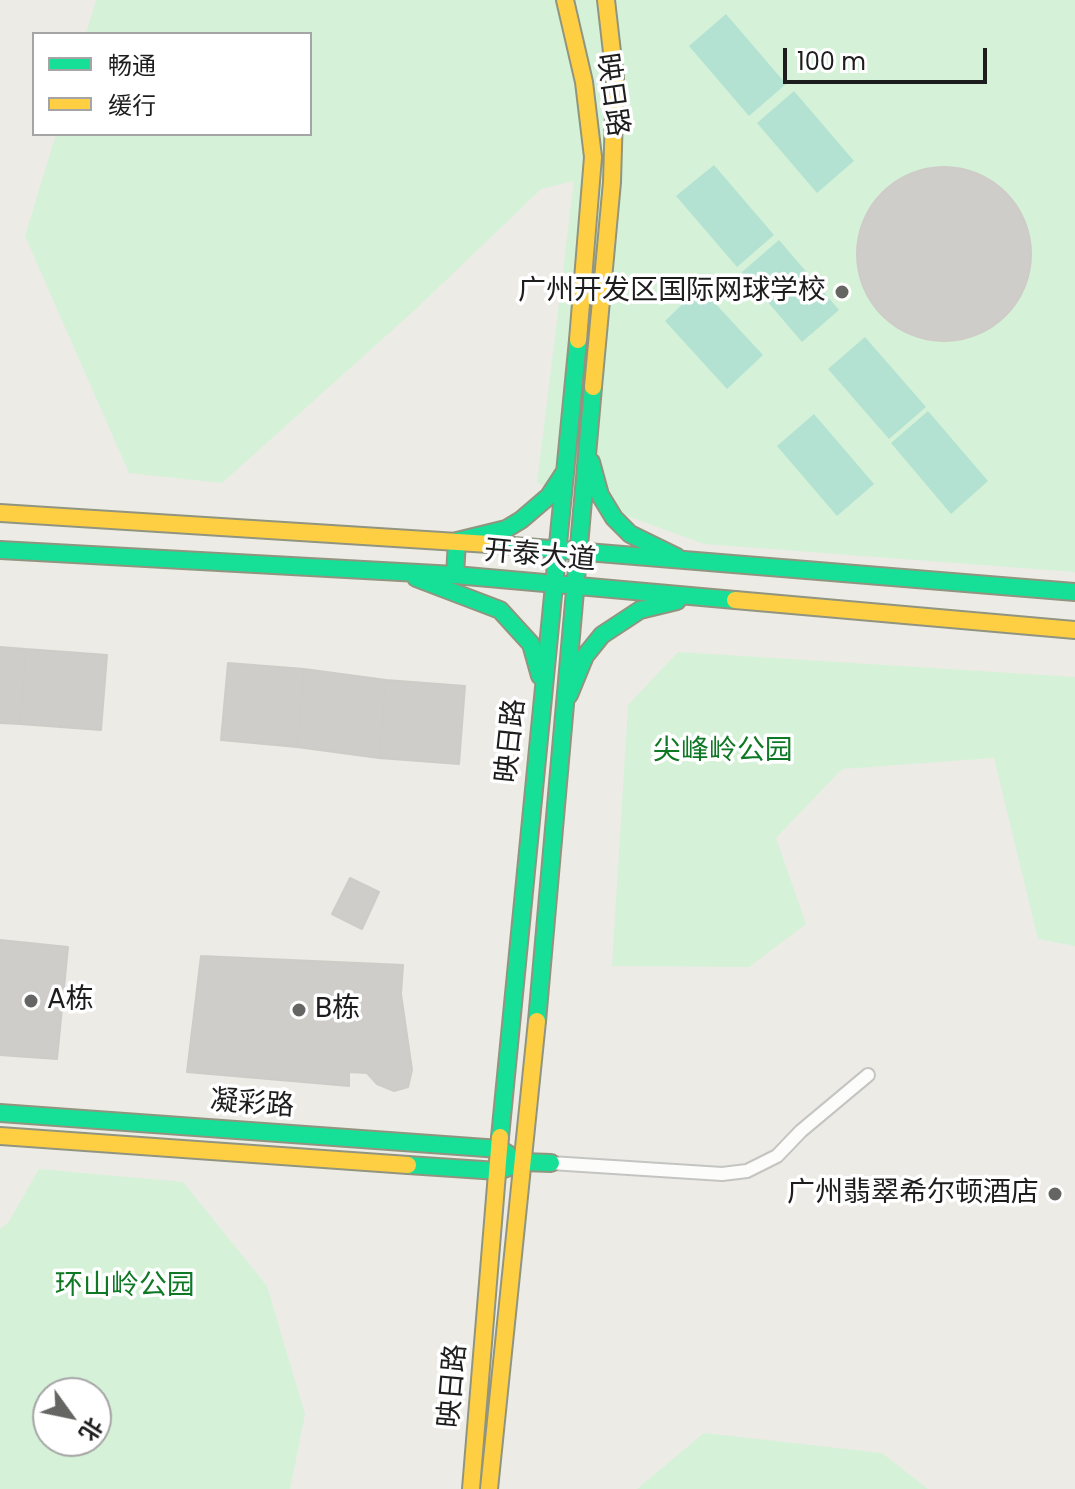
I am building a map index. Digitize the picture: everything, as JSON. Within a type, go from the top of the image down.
[{"type":"street","name":"映日路","points":[[471,1489],[542,699],[567,469],[593,157],[584,82],[565,0]]},
{"type":"street","name":"映日路","points":[[489,1489],[523,1162],[614,158],[615,78],[606,0]]},
{"type":"street","points":[[589,453],[600,495],[614,518],[630,534],[690,563]]},
{"type":"street","points":[[455,575],[457,541],[506,529],[521,520],[549,496],[567,469]]},
{"type":"street","name":"开泰大道","points":[[0,513],[457,541],[690,563],[1075,592]]},
{"type":"street","name":"开泰大道","points":[[0,550],[455,575],[1075,630]]},
{"type":"street","points":[[404,573],[500,610],[531,644],[542,699]]},
{"type":"street","points":[[562,711],[585,656],[602,635],[640,610],[690,597]]},
{"type":"street","points":[[498,1171],[523,1162],[722,1174],[747,1171],[777,1156],[801,1131],[868,1075]]},
{"type":"street","name":"凝彩路","points":[[0,1113],[500,1149]]},
{"type":"street","name":"凝彩路","points":[[0,1136],[498,1171]]},
{"type":"street","points":[[500,1149],[523,1162]]},
{"type":"green space","points":[[96,0],[1075,0],[1075,572],[704,544],[537,483],[574,181],[541,189],[417,308],[222,483],[129,473],[25,236],[55,136],[312,136],[312,32],[87,32]]},
{"type":"green space","points":[[726,14],[786,84],[749,116],[689,46]]},
{"type":"green space","points":[[794,91],[854,161],[817,193],[757,123]]},
{"type":"green space","points":[[714,165],[774,235],[737,267],[676,196]]},
{"type":"green space","points":[[948,199],[948,205],[986,247],[993,248],[992,260],[983,276],[955,296],[943,295],[942,288],[905,247],[899,246],[906,223],[915,213]]},
{"type":"green space","points":[[779,240],[839,310],[802,342],[742,272]]},
{"type":"green space","points":[[700,287],[763,355],[727,389],[665,321]]},
{"type":"green space","points":[[865,337],[926,407],[889,439],[828,369]]},
{"type":"green space","points":[[928,411],[988,481],[951,514],[891,443]]},
{"type":"green space","points":[[814,414],[874,484],[837,516],[777,446]]},
{"type":"green space","name":"尖峰岭公园","points":[[678,652],[1075,677],[1075,946],[1038,939],[994,758],[842,769],[776,838],[806,924],[749,967],[612,966],[628,705]]},
{"type":"green space","name":"环山岭公园","points":[[39,1169],[183,1182],[267,1286],[305,1414],[290,1489],[0,1489],[0,1229],[8,1223]]},
{"type":"green space","points":[[704,1433],[882,1453],[928,1489],[637,1489]]},
{"type":"building","points":[[944,167],[977,174],[1005,193],[1024,221],[1031,254],[1024,287],[1005,315],[977,334],[944,341],[911,334],[883,315],[864,287],[857,254],[864,221],[883,193],[911,174]]},
{"type":"building","points":[[0,647],[26,649],[20,724],[0,723]]},
{"type":"building","points":[[26,649],[107,655],[101,730],[20,724]]},
{"type":"building","points":[[228,663],[304,669],[297,747],[221,740]]},
{"type":"building","points":[[304,669],[386,680],[379,758],[297,747]]},
{"type":"building","points":[[386,680],[465,686],[459,764],[379,758]]},
{"type":"building","points":[[350,878],[379,892],[362,929],[332,914]]},
{"type":"building","name":"A栋","points":[[0,940],[68,947],[57,1059],[0,1055]]},
{"type":"building","name":"B栋","points":[[201,956],[403,965],[401,994],[412,1070],[408,1087],[394,1091],[377,1084],[367,1073],[349,1072],[349,1086],[187,1072]]},
{"type":"traffic: fast","points":[[500,1137],[578,340]]},
{"type":"traffic: fast","points":[[537,1021],[593,387]]},
{"type":"traffic: fast","points":[[591,462],[600,495],[614,518],[630,534],[677,557]]},
{"type":"traffic: fast","points":[[455,575],[457,541],[506,529],[521,520],[549,496],[564,473]]},
{"type":"traffic: fast","points":[[489,544],[1075,592]]},
{"type":"traffic: fast","points":[[0,550],[455,575],[735,600]]},
{"type":"traffic: fast","points":[[416,578],[500,610],[531,644],[540,676]]},
{"type":"traffic: fast","points":[[569,695],[585,656],[602,635],[640,610],[677,601]]},
{"type":"traffic: fast","points":[[0,1113],[500,1149],[508,1154]]},
{"type":"traffic: fast","points":[[408,1165],[498,1171],[523,1162],[551,1163]]},
{"type":"traffic: slow","points":[[565,0],[584,82],[593,157],[578,340]]},
{"type":"traffic: slow","points":[[593,387],[612,182],[615,78],[606,0]]},
{"type":"traffic: slow","points":[[0,513],[489,544]]},
{"type":"traffic: slow","points":[[735,600],[1075,630]]},
{"type":"traffic: slow","points":[[489,1489],[537,1021]]},
{"type":"traffic: slow","points":[[0,1136],[408,1165]]},
{"type":"traffic: slow","points":[[471,1489],[500,1137]]},
{"type":"place","name":"广州开发区国际网球学校","points":[[842,292]]},
{"type":"place","name":"A栋","points":[[31,1001]]},
{"type":"place","name":"B栋","points":[[299,1010]]},
{"type":"place","name":"广州翡翠希尔顿酒店","points":[[1055,1194]]}]
